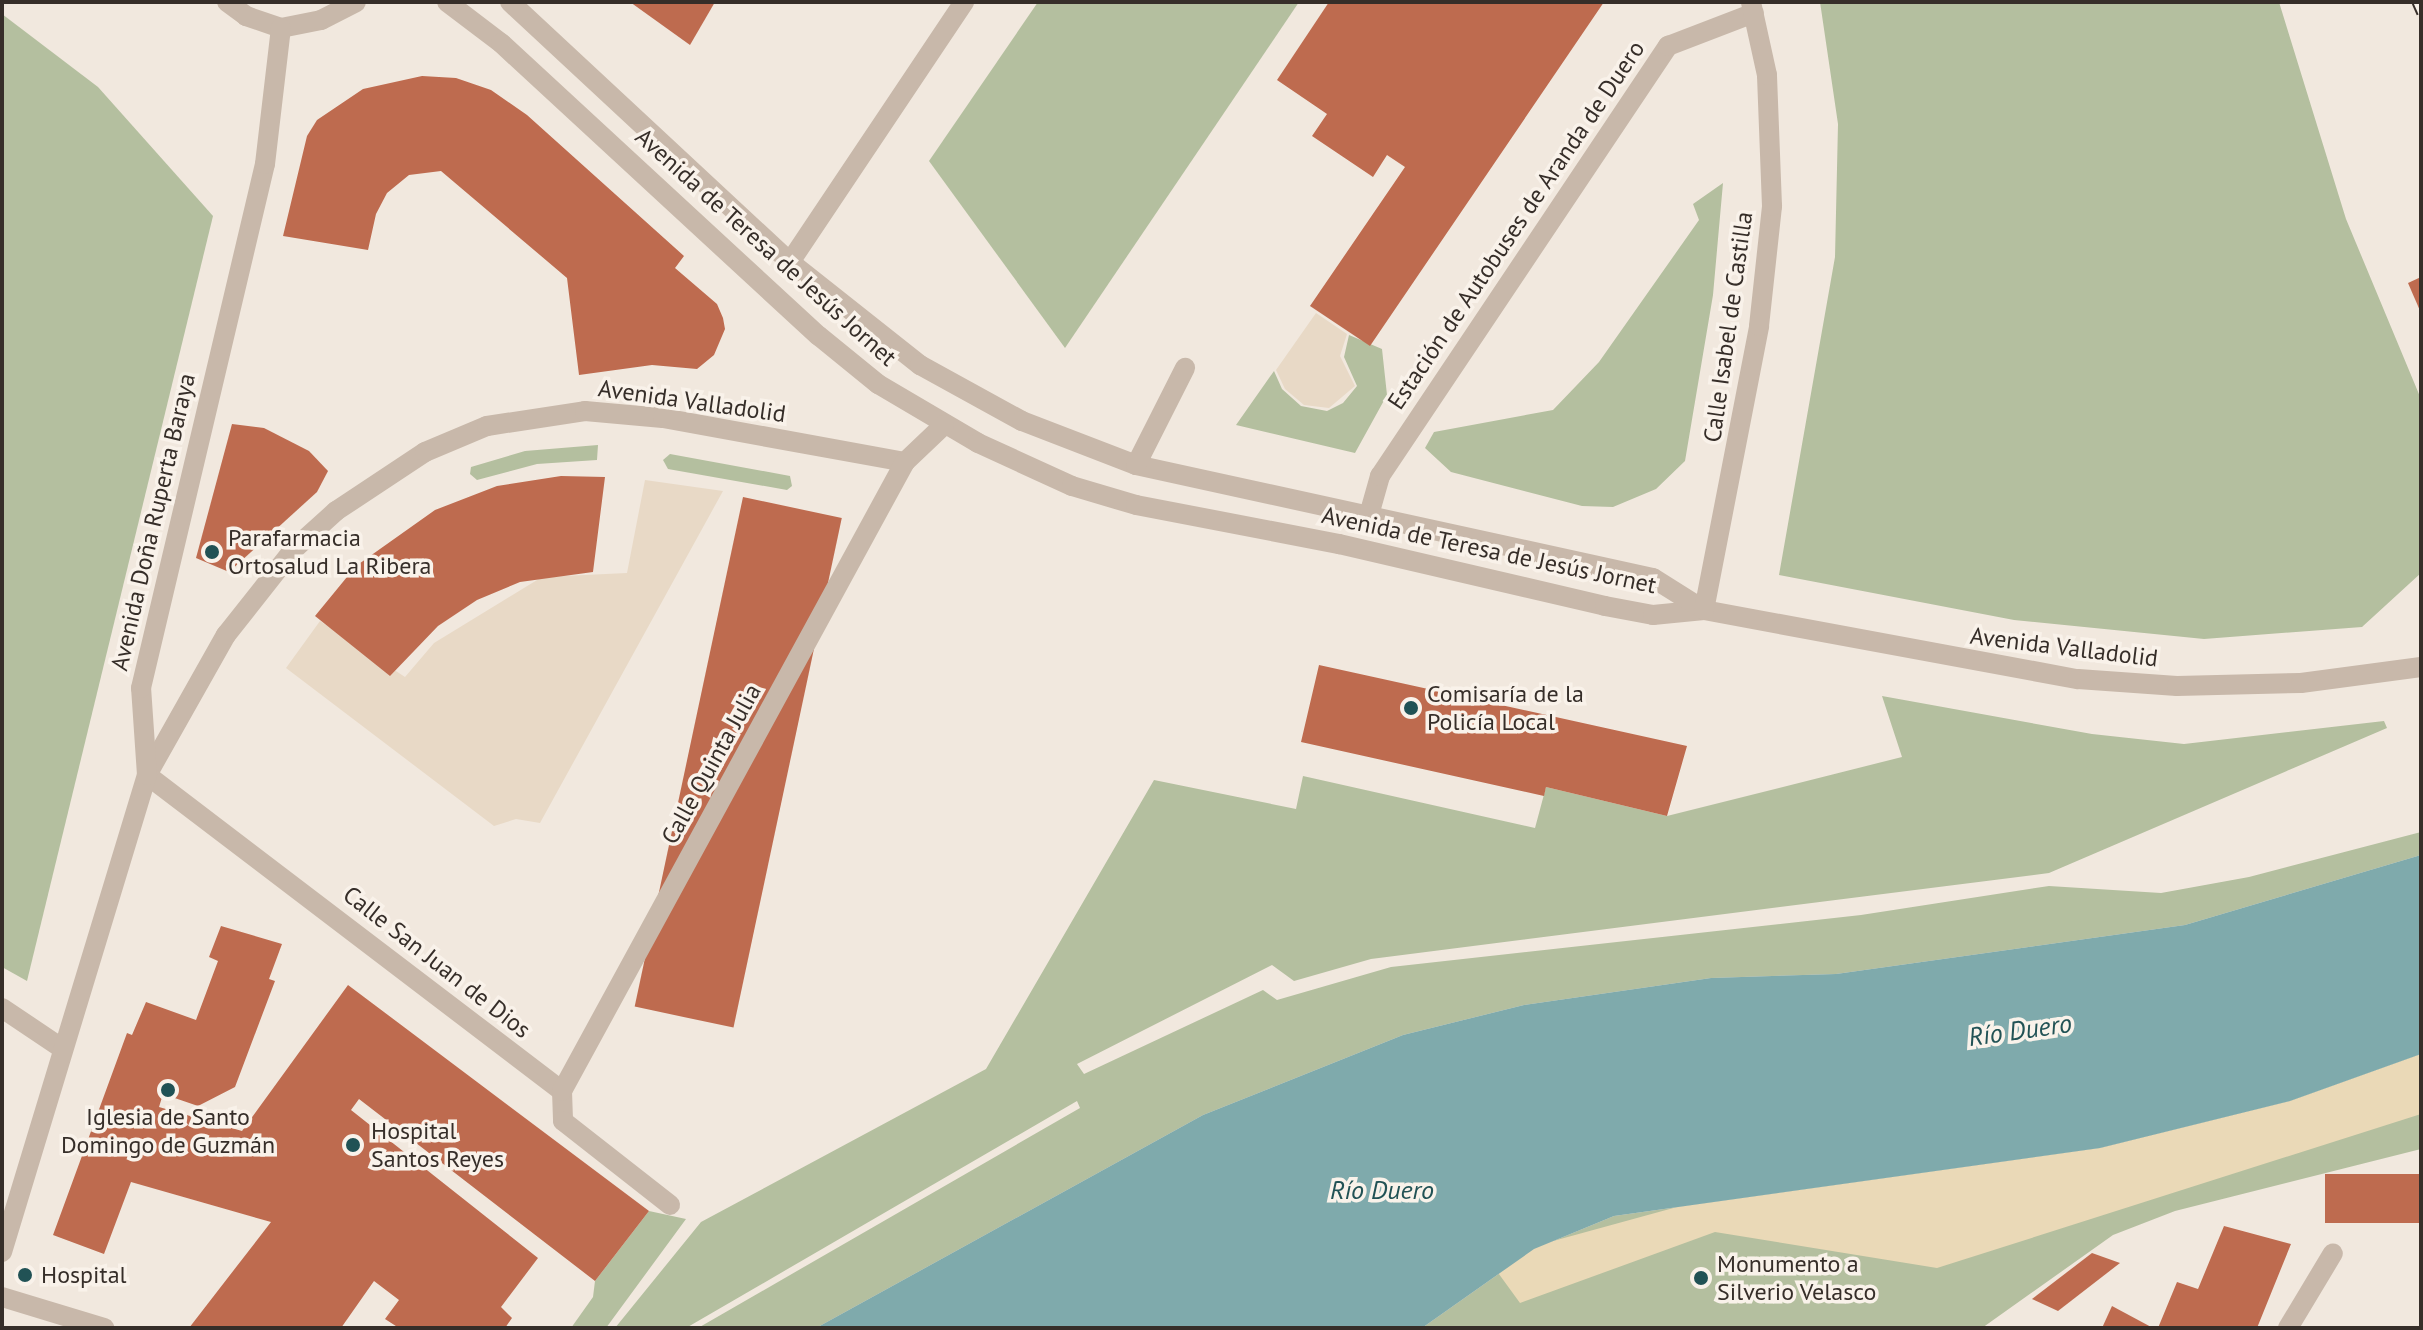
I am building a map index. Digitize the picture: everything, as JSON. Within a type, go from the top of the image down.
[{"type":"street","points":[[227,2],[246,16],[281,28],[321,20],[356,2]]},
{"type":"street","name":"Avenida de Teresa de Jesús Jornet","points":[[447,2],[501,43],[819,336],[878,384],[944,425],[1048,476],[1136,505],[1339,544],[1605,606],[1653,615],[1704,610]]},
{"type":"street","name":"Avenida de Teresa de Jesús Jornet","points":[[510,2],[790,262],[920,365],[970,395],[1086,449],[1136,465],[1653,578],[1704,610]]},
{"type":"street","points":[[790,262],[964,2]]},
{"type":"street","name":"Estación de Autobuses de Aranda de Duero","points":[[1369,515],[1380,476],[1668,46],[1752,7]]},
{"type":"street","name":"Calle Isabel de Castilla","points":[[1704,610],[1759,326],[1772,206],[1767,75],[1752,7]]},
{"type":"street","name":"Avenida Doña Ruperta Baraya","points":[[2,1252],[147,775],[141,688],[265,164],[281,28]]},
{"type":"street","points":[[1136,465],[1185,368]]},
{"type":"street","name":"Avenida Valladolid","points":[[147,775],[226,635],[294,549],[384,476],[487,426],[585,411],[647,416],[905,462]]},
{"type":"street","points":[[905,462],[944,425]]},
{"type":"street","name":"Calle Quinta Julia","points":[[562,1091],[905,462]]},
{"type":"street","name":"Avenida Valladolid","points":[[1704,610],[2078,679],[2177,686],[2301,683],[2421,667]]},
{"type":"street","name":"Calle San Juan de Dios","points":[[147,775],[562,1091]]},
{"type":"street","points":[[2,1008],[63,1049]]},
{"type":"street","points":[[562,1091],[563,1121],[670,1205]]},
{"type":"street","points":[[2288,1328],[2333,1253]]},
{"type":"street","points":[[2,1297],[104,1328]]},
{"type":"green space","points":[[1038,2],[1299,2],[1065,348],[929,161]]},
{"type":"green space","points":[[1820,2],[2279,2],[2346,219],[2421,399],[2421,573],[2362,627],[2204,639],[2014,620],[1779,575],[1835,257],[1838,124]]},
{"type":"green space","points":[[2,14],[98,87],[213,216],[27,981],[2,967]]},
{"type":"green space","points":[[1723,183],[1713,295],[1685,461],[1656,489],[1613,507],[1582,506],[1451,472],[1425,448],[1434,432],[1553,410],[1599,362],[1699,220],[1693,204]]},
{"type":"green space","points":[[1349,335],[1382,349],[1387,395],[1355,453],[1236,425],[1274,371],[1282,389],[1301,406],[1327,411],[1343,403],[1357,386],[1344,357]]},
{"type":"green space","points":[[598,445],[597,460],[537,464],[477,480],[470,474],[471,467],[525,451]]},
{"type":"green space","points":[[670,454],[790,476],[792,486],[787,490],[668,469],[663,460]]},
{"type":"green space","points":[[1882,696],[2092,734],[2184,744],[2384,721],[2387,728],[2049,873],[1371,959],[1294,981],[1272,965],[1077,1064],[1084,1074],[1263,990],[1277,1000],[1391,967],[1861,915],[2049,886],[2161,893],[2249,877],[2421,832],[2421,855],[2185,925],[1836,974],[1711,978],[1524,1005],[1403,1035],[1203,1115],[816,1328],[698,1328],[1080,1108],[1077,1101],[686,1328],[615,1328],[701,1222],[986,1069],[1154,780],[1296,809],[1303,776],[1535,828],[1546,787],[1667,816],[1902,757]]},
{"type":"green space","points":[[2421,1054],[2421,1149],[2175,1211],[2113,1235],[1982,1328],[1422,1328],[1534,1249],[1614,1216],[2100,1148],[2290,1101]]},
{"type":"green space","points":[[649,1211],[686,1219],[606,1328],[571,1328],[593,1297],[595,1281]]},
{"type":"sand","points":[[2421,1054],[2421,1114],[1937,1268],[1715,1232],[1520,1303],[1488,1259],[1677,1207],[2100,1148],[2290,1101]]},
{"type":"shaded area","points":[[1316,313],[1347,334],[1340,356],[1355,386],[1329,408],[1304,405],[1285,389],[1276,370]]},
{"type":"shaded area","points":[[645,480],[723,491],[540,823],[516,819],[494,826],[286,668],[320,621],[405,677],[434,643],[542,577],[627,573]]},
{"type":"water","name":"Río Duero","points":[[2421,855],[2421,1054],[2290,1101],[2100,1148],[1614,1216],[1534,1249],[1422,1328],[816,1328],[1203,1115],[1403,1035],[1524,1005],[1711,978],[1836,974],[2185,925]]},
{"type":"building","points":[[630,2],[715,2],[690,45]]},
{"type":"building","points":[[1329,2],[1604,2],[1370,346],[1310,306],[1405,167],[1387,155],[1373,177],[1312,136],[1327,114],[1277,80]]},
{"type":"building","points":[[422,76],[456,78],[491,90],[527,115],[684,256],[675,268],[717,304],[723,318],[725,329],[714,355],[697,369],[652,365],[579,375],[567,278],[441,171],[409,175],[387,193],[376,214],[368,250],[283,236],[307,136],[317,120],[363,89]]},
{"type":"building","points":[[2421,277],[2421,313],[2408,283]]},
{"type":"building","points":[[232,424],[264,428],[309,451],[328,471],[317,492],[229,572],[196,558]]},
{"type":"building","points":[[561,476],[605,477],[593,572],[520,582],[477,600],[438,626],[390,676],[315,616],[356,566],[435,510],[497,486]]},
{"type":"building","points":[[743,497],[842,518],[733,1028],[635,1007]]},
{"type":"building","name":"Comisaría de la Policía Local","points":[[1319,665],[1687,746],[1667,816],[1546,787],[1544,796],[1301,742]]},
{"type":"building","name":"Hospital Santos Reyes","points":[[221,926],[282,944],[269,979],[275,981],[235,1087],[198,1106],[163,1094],[159,1107],[242,1131],[348,985],[649,1211],[595,1281],[359,1099],[351,1110],[538,1258],[501,1307],[512,1318],[505,1328],[399,1328],[385,1319],[399,1300],[374,1281],[341,1328],[189,1328],[271,1222],[131,1182],[104,1254],[53,1235],[127,1033],[132,1035],[146,1002],[196,1020],[218,961],[209,957]]},
{"type":"building","points":[[2325,1174],[2421,1174],[2421,1223],[2325,1223]]},
{"type":"building","points":[[2224,1226],[2291,1244],[2257,1328],[2158,1328],[2177,1282],[2198,1289]]},
{"type":"building","points":[[2092,1253],[2120,1263],[2058,1311],[2032,1299]]},
{"type":"building","points":[[2112,1306],[2153,1328],[2102,1328]]},
{"type":"railway","points":[[2416,2],[2421,13]]},
{"type":"place","name":"Parafarmacia Ortosalud La Ribera","points":[[212,552]]},
{"type":"place","name":"Comisaría de la Policía Local","points":[[1411,708]]},
{"type":"place","name":"Iglesia de Santo Domingo de Guzmán","points":[[168,1090]]},
{"type":"place","name":"Hospital Santos Reyes","points":[[353,1145]]},
{"type":"place","name":"Hospital","points":[[25,1275]]},
{"type":"place","name":"Monumento a Silverio Velasco","points":[[1701,1278]]}]
